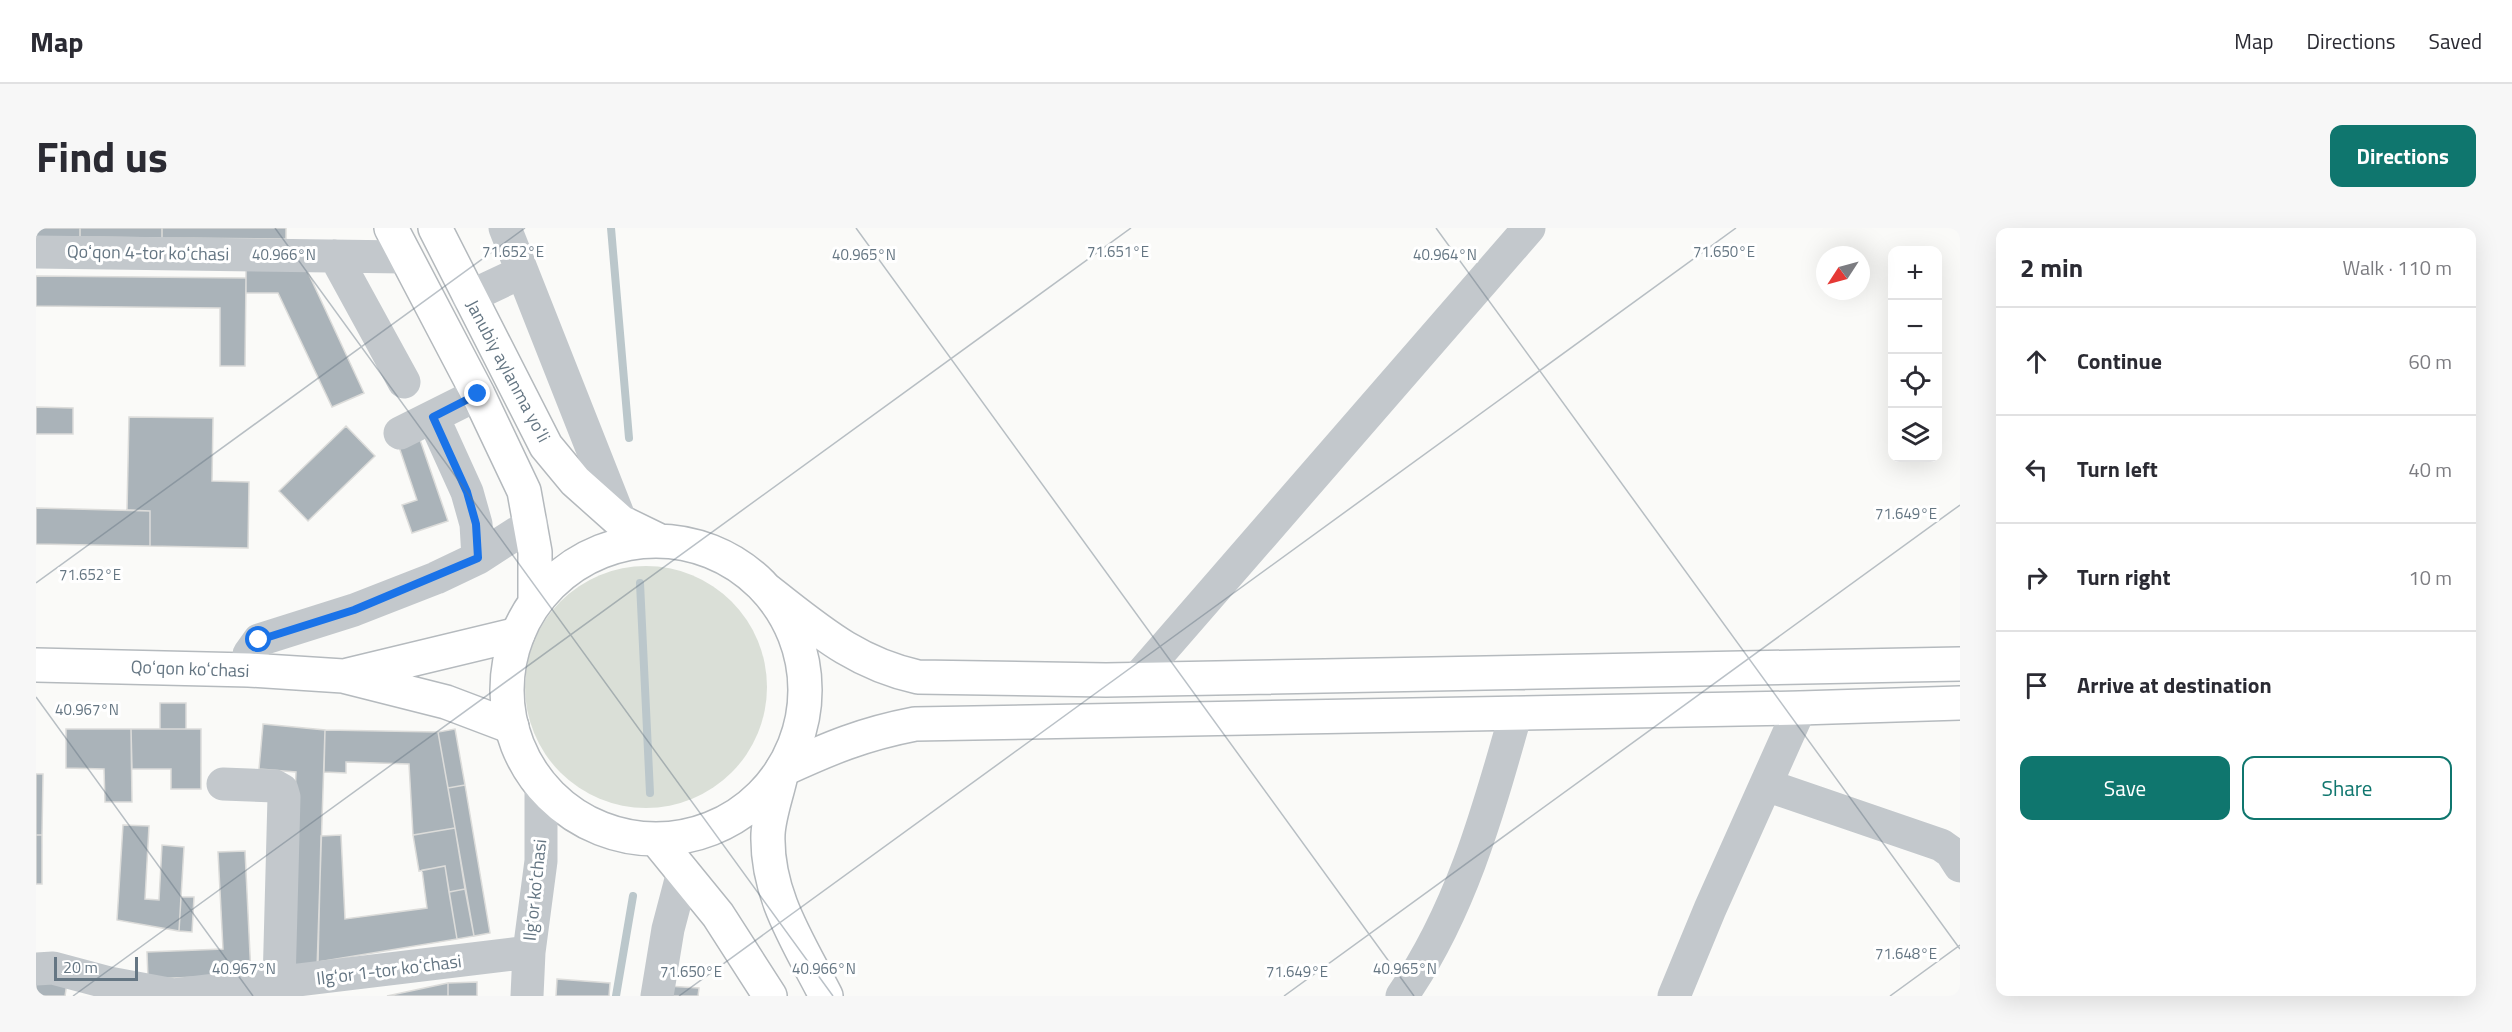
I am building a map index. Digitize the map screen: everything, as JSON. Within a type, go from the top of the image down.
[{"type":"main road","name":"Janubiy aylanma yoʻli","points":[[435,228],[546,446],[575,481],[621,522],[658,540]]},
{"type":"main road","name":"Janubiy aylanma yoʻli","points":[[397,242],[478,394],[524,491],[535,552],[535,602]]},
{"type":"main road","points":[[1960,664],[1137,679],[918,677],[890,671],[837,645],[737,564],[699,547],[658,540],[622,544],[589,556],[559,576],[535,602],[518,634],[508,674],[507,696],[512,727],[523,757],[542,784],[565,807],[592,824],[623,835],[656,839],[693,835],[728,821],[758,799],[782,770],[840,743],[880,731],[915,724],[1516,714],[1960,703]]},
{"type":"main road","points":[[768,591],[790,623],[802,660],[805,698],[798,735],[782,770],[768,831],[769,869],[778,901],[826,996]]},
{"type":"main road","points":[[343,676],[518,634]]},
{"type":"main road","name":"Qoʻqon koʻchasi","points":[[36,665],[249,670],[343,676]]},
{"type":"main road","points":[[343,676],[446,702],[512,727]]},
{"type":"main road","points":[[656,839],[718,915],[770,996]]},
{"type":"street","points":[[505,228],[621,522]]},
{"type":"street","points":[[1137,679],[1529,228]]},
{"type":"street","name":"Qoʻqon 4-tor koʻchasi","points":[[36,252],[335,256],[397,242]]},
{"type":"street","points":[[335,256],[404,382]]},
{"type":"street","points":[[469,297],[522,272]]},
{"type":"street","points":[[400,433],[478,394]]},
{"type":"street","points":[[433,417],[467,492],[476,524],[478,558]]},
{"type":"street","points":[[249,670],[249,654],[259,640],[354,610],[478,558],[531,524]]},
{"type":"street","points":[[1674,996],[1800,708]]},
{"type":"street","points":[[1402,996],[1449,915],[1475,852],[1516,714]]},
{"type":"street","points":[[223,784],[275,786],[282,790],[284,796],[279,984]]},
{"type":"street","name":"Ilgʻor koʻchasi","points":[[527,996],[529,952],[541,861],[542,784]]},
{"type":"street","points":[[1766,786],[1941,845],[1951,852],[1960,866]]},
{"type":"street","points":[[657,996],[668,929],[683,872]]},
{"type":"street","name":"Ilgʻor 1-tor koʻchasi","points":[[36,969],[53,968],[105,989],[174,995],[529,952]]},
{"type":"shaded area","points":[[646,566],[670,568],[692,575],[713,586],[732,601],[747,620],[758,641],[765,663],[767,687],[765,711],[758,733],[747,754],[732,773],[713,788],[692,799],[670,806],[646,808],[622,806],[600,799],[579,788],[560,773],[545,754],[534,733],[527,711],[525,687],[527,663],[534,641],[545,620],[560,601],[579,586],[600,575],[622,568]]},
{"type":"building","points":[[36,228],[80,228],[80,237],[36,237]]},
{"type":"building","points":[[80,228],[162,228],[162,238],[80,237]]},
{"type":"building","points":[[162,228],[286,228],[286,239],[162,238]]},
{"type":"building","points":[[246,266],[305,266],[364,393],[332,407],[278,293],[246,293]]},
{"type":"building","points":[[36,276],[246,278],[245,366],[220,366],[220,308],[36,306]]},
{"type":"building","points":[[36,407],[73,408],[73,434],[36,434]]},
{"type":"building","points":[[129,417],[213,418],[212,481],[249,482],[248,548],[150,546],[150,511],[127,510]]},
{"type":"building","points":[[346,426],[375,456],[308,521],[279,491]]},
{"type":"building","points":[[418,434],[448,521],[412,533],[402,505],[417,500],[397,441]]},
{"type":"building","points":[[36,508],[150,511],[150,546],[36,544]]},
{"type":"building","points":[[160,703],[186,703],[186,729],[160,729]]},
{"type":"building","points":[[263,724],[325,730],[317,969],[287,971],[296,772],[259,769]]},
{"type":"building","points":[[66,729],[131,729],[132,802],[105,802],[104,769],[66,768]]},
{"type":"building","points":[[131,729],[201,729],[201,789],[171,789],[171,769],[132,769]]},
{"type":"building","points":[[455,729],[465,785],[448,788],[438,732]]},
{"type":"building","points":[[325,730],[438,732],[455,828],[413,835],[409,764],[346,762],[346,773],[324,772]]},
{"type":"building","points":[[36,774],[43,774],[42,835],[36,835]]},
{"type":"building","points":[[465,785],[490,933],[474,936],[448,788]]},
{"type":"building","points":[[123,825],[149,826],[145,899],[159,900],[162,845],[184,847],[179,931],[117,920]]},
{"type":"building","points":[[455,828],[465,889],[449,892],[445,866],[419,871],[413,835]]},
{"type":"building","points":[[36,835],[42,835],[42,884],[36,884]]},
{"type":"building","points":[[341,835],[345,919],[427,908],[422,870],[445,866],[457,939],[318,962],[321,836]]},
{"type":"building","points":[[245,851],[251,975],[148,979],[147,952],[223,949],[218,852]]},
{"type":"building","points":[[465,889],[474,936],[457,939],[449,892]]},
{"type":"building","points":[[181,897],[194,897],[192,932],[179,931]]},
{"type":"building","points":[[68,976],[65,996],[36,996],[36,977]]},
{"type":"building","points":[[557,979],[610,983],[609,996],[556,996]]},
{"type":"building","points":[[477,982],[477,996],[448,996],[448,983]]},
{"type":"building","points":[[448,983],[448,996],[387,996]]},
{"type":"building","points":[[667,986],[699,988],[698,996],[666,996]]},
{"type":"waterway","points":[[611,228],[629,438]]},
{"type":"waterway","points":[[640,583],[650,793]]},
{"type":"waterway","points":[[616,996],[633,896]]},
{"type":"route","points":[[259,640],[354,610],[436,578],[478,558],[476,524],[467,492],[433,417],[478,394]]}]
